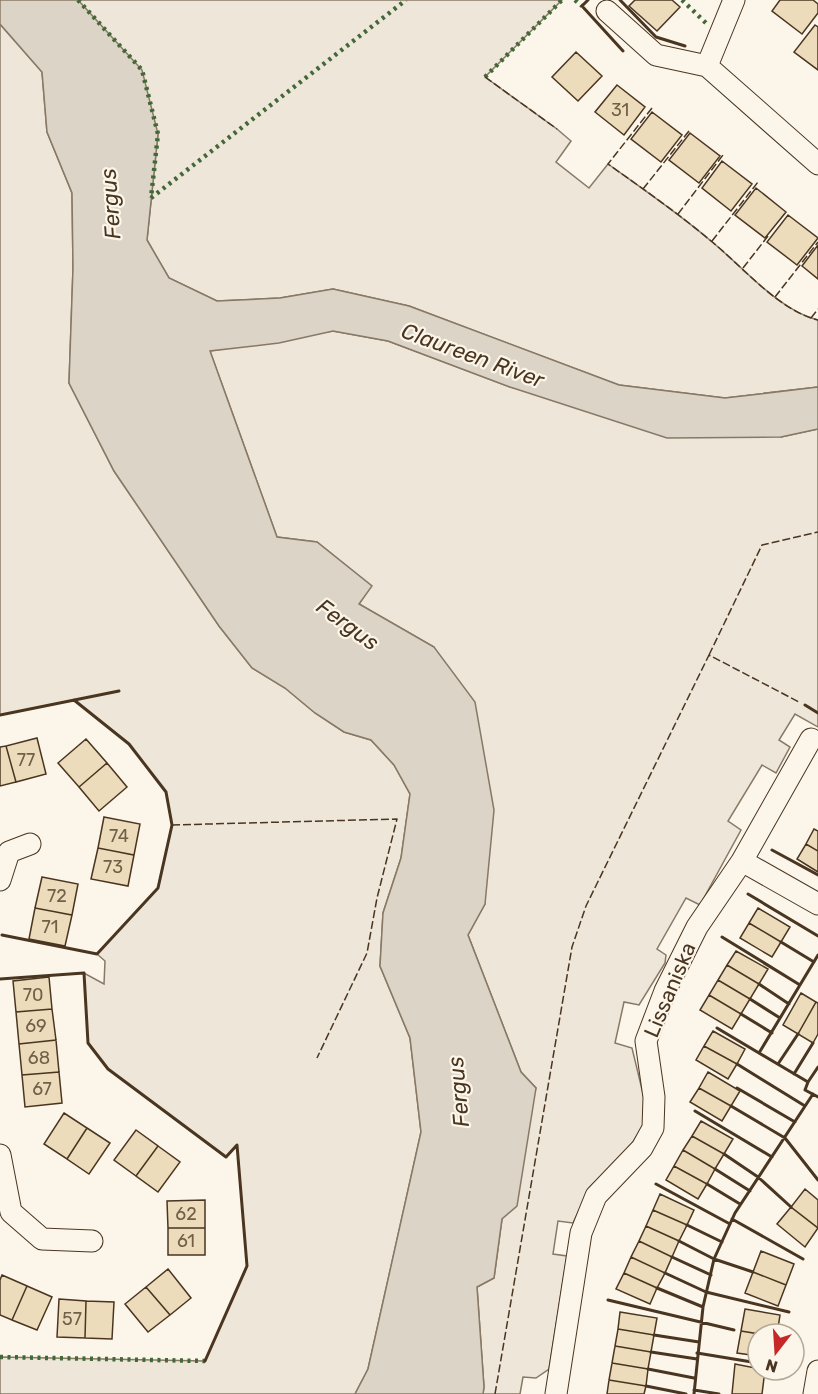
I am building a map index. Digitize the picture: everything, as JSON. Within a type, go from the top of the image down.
[{"type":"street","points":[[707,66],[734,0]]},
{"type":"street","points":[[607,11],[656,55],[707,66],[818,164]]},
{"type":"street","name":"Lissaniska","points":[[556,1394],[581,1233],[596,1196],[642,1148],[653,1128],[654,1097],[646,1041],[665,991],[697,927],[742,861],[811,740]]},
{"type":"street","points":[[0,880],[9,852],[30,844]]},
{"type":"street","points":[[742,861],[818,904]]},
{"type":"street","points":[[0,1155],[11,1212],[42,1239],[92,1241]]},
{"type":"street","points":[[814,1394],[818,1371]]},
{"type":"shaded area","points":[[78,0],[562,0],[485,77],[571,141],[556,162],[589,188],[608,164],[699,231],[775,298],[803,315],[818,320],[818,387],[725,398],[619,385],[409,306],[333,289],[280,298],[217,301],[169,278],[147,240],[158,134]]},
{"type":"shaded area","points":[[0,24],[42,72],[47,132],[72,193],[73,268],[69,383],[114,471],[219,626],[252,668],[285,688],[315,713],[344,732],[371,740],[394,765],[410,794],[401,858],[383,913],[380,966],[410,1038],[421,1132],[368,1369],[355,1394],[0,1394],[0,1357],[205,1361],[247,1266],[237,1145],[226,1157],[108,1069],[88,1043],[84,973],[104,984],[105,961],[97,954],[158,888],[172,825],[166,792],[129,744],[74,700],[0,715]]},
{"type":"shaded area","points":[[333,331],[388,341],[510,387],[781,437],[818,429],[818,727],[795,714],[779,740],[790,747],[776,773],[762,765],[728,821],[741,830],[700,905],[686,898],[657,949],[666,955],[665,963],[639,1005],[624,1002],[615,1043],[632,1048],[646,1106],[645,1123],[628,1150],[590,1187],[573,1223],[558,1221],[553,1254],[567,1256],[549,1369],[536,1378],[523,1377],[520,1394],[483,1394],[477,1287],[494,1278],[502,1219],[536,1088],[521,1072],[468,935],[485,904],[434,647],[359,604],[371,586],[317,542],[277,537],[210,351]]},
{"type":"water","points":[[0,0],[78,0],[142,70],[158,134],[147,240],[169,278],[217,301],[280,298],[333,289],[409,306],[619,385],[725,398],[818,387],[818,429],[781,437],[667,438],[510,387],[388,341],[333,331],[279,343],[210,351],[277,537],[317,542],[372,586],[359,604],[434,647],[475,702],[494,810],[485,904],[468,935],[521,1072],[536,1088],[517,1206],[502,1219],[494,1278],[477,1287],[483,1394],[355,1394],[368,1369],[421,1132],[410,1038],[380,966],[383,913],[401,858],[410,794],[394,765],[371,740],[344,732],[315,713],[285,688],[252,668],[219,626],[114,471],[69,383],[73,268],[72,193],[47,132],[42,72],[0,24]]},
{"type":"building","points":[[635,0],[672,0],[680,7],[657,31],[629,6]]},
{"type":"building","points":[[780,0],[813,0],[818,4],[818,13],[802,34],[772,11]]},
{"type":"building","points":[[815,25],[818,27],[818,70],[794,52]]},
{"type":"building","points":[[576,52],[602,76],[578,101],[552,77]]},
{"type":"building","points":[[617,85],[645,107],[624,135],[595,112]]},
{"type":"building","points":[[652,112],[682,135],[661,162],[631,139]]},
{"type":"building","points":[[690,133],[720,156],[699,183],[669,160]]},
{"type":"building","points":[[722,161],[752,184],[731,211],[702,188]]},
{"type":"building","points":[[756,188],[786,212],[765,238],[735,215]]},
{"type":"building","points":[[788,215],[818,238],[797,265],[767,242]]},
{"type":"building","points":[[818,245],[818,279],[802,266]]},
{"type":"building","points":[[37,738],[46,774],[16,782],[6,746]]},
{"type":"building","points":[[86,739],[107,763],[79,787],[58,763]]},
{"type":"building","points":[[6,746],[16,782],[0,786],[0,747]]},
{"type":"building","points":[[107,763],[127,787],[99,811],[79,787]]},
{"type":"building","points":[[104,817],[140,824],[134,855],[98,848]]},
{"type":"building","points":[[814,829],[818,831],[818,851],[806,844]]},
{"type":"building","points":[[806,844],[818,851],[818,872],[797,859]]},
{"type":"building","points":[[98,848],[134,855],[128,886],[91,879]]},
{"type":"building","points":[[42,877],[78,884],[72,915],[35,908]]},
{"type":"building","points":[[35,908],[72,915],[65,946],[29,939]]},
{"type":"building","points":[[758,908],[790,927],[781,942],[749,923]]},
{"type":"building","points":[[749,923],[781,942],[772,957],[740,938]]},
{"type":"building","points":[[736,951],[768,969],[759,984],[727,965]]},
{"type":"building","points":[[727,965],[759,984],[750,999],[718,980]]},
{"type":"building","points":[[49,977],[52,1009],[16,1012],[13,981]]},
{"type":"building","points":[[718,980],[750,999],[741,1014],[709,995]]},
{"type":"building","points":[[801,993],[816,1002],[798,1034],[783,1025]]},
{"type":"building","points":[[709,995],[741,1014],[732,1029],[700,1010]]},
{"type":"building","points":[[816,1002],[818,1003],[818,1034],[813,1043],[798,1034]]},
{"type":"building","points":[[52,1009],[56,1040],[19,1044],[16,1012]]},
{"type":"building","points":[[713,1031],[745,1049],[737,1064],[704,1046]]},
{"type":"building","points":[[56,1040],[59,1072],[22,1075],[19,1044]]},
{"type":"building","points":[[704,1046],[737,1064],[728,1079],[696,1060]]},
{"type":"building","points":[[59,1072],[62,1103],[25,1107],[22,1075]]},
{"type":"building","points":[[708,1072],[740,1091],[731,1106],[699,1088]]},
{"type":"building","points":[[699,1088],[731,1106],[722,1121],[690,1102]]},
{"type":"building","points":[[64,1113],[87,1128],[67,1159],[44,1144]]},
{"type":"building","points":[[701,1121],[733,1139],[724,1154],[692,1136]]},
{"type":"building","points":[[87,1128],[110,1143],[89,1174],[67,1159]]},
{"type":"building","points":[[136,1130],[158,1146],[136,1176],[114,1160]]},
{"type":"building","points":[[692,1136],[724,1154],[715,1169],[683,1150]]},
{"type":"building","points":[[158,1146],[180,1162],[158,1192],[136,1176]]},
{"type":"building","points":[[683,1150],[715,1169],[707,1184],[674,1166]]},
{"type":"building","points":[[674,1166],[707,1184],[698,1199],[666,1180]]},
{"type":"building","points":[[805,1189],[818,1200],[818,1228],[791,1207]]},
{"type":"building","points":[[660,1194],[694,1210],[687,1225],[653,1210]]},
{"type":"building","points":[[205,1200],[205,1228],[168,1228],[167,1201]]},
{"type":"building","points":[[791,1207],[818,1228],[805,1247],[777,1224]]},
{"type":"building","points":[[653,1210],[687,1225],[679,1241],[646,1226]]},
{"type":"building","points":[[646,1226],[679,1241],[672,1257],[639,1241]]},
{"type":"building","points":[[168,1228],[205,1228],[205,1255],[168,1255]]},
{"type":"building","points":[[639,1241],[672,1257],[665,1273],[631,1257]]},
{"type":"building","points":[[761,1251],[794,1264],[786,1285],[753,1272]]},
{"type":"building","points":[[631,1257],[665,1273],[657,1288],[624,1273]]},
{"type":"building","points":[[168,1269],[191,1298],[170,1315],[146,1287]]},
{"type":"building","points":[[753,1272],[786,1285],[778,1306],[745,1293]]},
{"type":"building","points":[[624,1273],[657,1288],[650,1304],[616,1289]]},
{"type":"building","points":[[2,1275],[27,1286],[12,1320],[0,1315]]},
{"type":"building","points":[[27,1286],[52,1297],[37,1330],[12,1320]]},
{"type":"building","points":[[146,1287],[170,1315],[148,1332],[125,1304]]},
{"type":"building","points":[[59,1299],[86,1301],[85,1338],[57,1337]]},
{"type":"building","points":[[86,1301],[114,1302],[112,1339],[85,1338]]},
{"type":"building","points":[[745,1309],[780,1315],[779,1322],[746,1322],[746,1332],[741,1331]]},
{"type":"building","points":[[620,1312],[657,1318],[654,1335],[618,1329]]},
{"type":"building","points":[[618,1329],[654,1335],[651,1352],[615,1346]]},
{"type":"building","points":[[741,1331],[746,1332],[746,1354],[737,1353]]},
{"type":"building","points":[[615,1346],[651,1352],[648,1369],[612,1363]]},
{"type":"building","points":[[612,1363],[648,1369],[646,1386],[609,1380]]},
{"type":"building","points":[[735,1364],[746,1366],[746,1382],[764,1382],[762,1394],[732,1394]]},
{"type":"building","points":[[609,1380],[646,1386],[644,1394],[607,1394]]},
{"type":"hedge","points":[[78,0],[142,70],[158,134],[151,198]]},
{"type":"hedge","points":[[151,198],[406,0]]},
{"type":"hedge","points":[[485,77],[562,0]]},
{"type":"hedge","points":[[575,0],[582,6]]},
{"type":"hedge","points":[[682,0],[707,24]]},
{"type":"hedge","points":[[0,1357],[205,1361]]},
{"type":"fence","points":[[485,77],[557,129]]},
{"type":"fence","points":[[652,108],[608,164],[699,231],[775,298],[803,315],[818,320]]},
{"type":"fence","points":[[643,189],[689,131]]},
{"type":"fence","points":[[678,214],[723,155]]},
{"type":"fence","points":[[712,241],[758,182]]},
{"type":"fence","points":[[743,268],[768,236]]},
{"type":"fence","points":[[775,297],[818,242]]},
{"type":"fence","points":[[811,318],[818,309]]},
{"type":"fence","points":[[709,655],[762,545],[818,532]]},
{"type":"fence","points":[[495,1394],[572,947],[586,906],[709,655],[799,702]]},
{"type":"fence","points":[[172,825],[397,819],[377,898],[367,953],[317,1058]]},
{"type":"wall","points":[[588,0],[582,6],[623,51]]},
{"type":"wall","points":[[620,0],[656,37],[685,46]]},
{"type":"wall","points":[[0,715],[119,691]]},
{"type":"wall","points":[[2,935],[97,954],[158,888],[172,825],[166,792],[129,744],[74,700]]},
{"type":"wall","points":[[805,705],[818,713]]},
{"type":"wall","points":[[772,850],[818,875]]},
{"type":"wall","points":[[748,894],[818,936]]},
{"type":"wall","points":[[722,937],[800,985]]},
{"type":"wall","points":[[781,942],[814,962]]},
{"type":"wall","points":[[759,1053],[818,955]]},
{"type":"wall","points":[[0,979],[84,973],[88,1043],[108,1069],[226,1157],[237,1145],[247,1266],[205,1361]]},
{"type":"wall","points":[[759,984],[789,1004]]},
{"type":"wall","points":[[750,999],[780,1018]]},
{"type":"wall","points":[[741,1014],[772,1033]]},
{"type":"wall","points":[[717,1028],[808,1082],[805,1090],[818,1097]]},
{"type":"wall","points":[[778,1064],[798,1034]]},
{"type":"wall","points":[[794,1074],[813,1043]]},
{"type":"wall","points":[[737,1064],[805,1106]]},
{"type":"wall","points":[[808,1082],[818,1067]]},
{"type":"wall","points":[[737,1088],[795,1122]]},
{"type":"wall","points":[[694,1394],[703,1307],[714,1259],[735,1213],[813,1094]]},
{"type":"wall","points":[[731,1106],[785,1138],[818,1180]]},
{"type":"wall","points":[[695,1111],[772,1157]]},
{"type":"wall","points":[[724,1154],[758,1177],[791,1207]]},
{"type":"wall","points":[[715,1169],[750,1191]]},
{"type":"wall","points":[[656,1184],[730,1224]]},
{"type":"wall","points":[[707,1184],[740,1204]]},
{"type":"wall","points":[[732,1219],[803,1259]]},
{"type":"wall","points":[[687,1225],[722,1242]]},
{"type":"wall","points":[[679,1241],[714,1259],[753,1272]]},
{"type":"wall","points":[[672,1257],[711,1275]]},
{"type":"wall","points":[[665,1273],[706,1292],[789,1312]]},
{"type":"wall","points":[[657,1288],[703,1307]]},
{"type":"wall","points":[[608,1300],[734,1330]]},
{"type":"wall","points":[[654,1335],[699,1342]]},
{"type":"wall","points":[[651,1352],[697,1359]]},
{"type":"wall","points":[[697,1353],[746,1361]]},
{"type":"wall","points":[[648,1369],[694,1378]]},
{"type":"wall","points":[[646,1386],[686,1394]]},
{"type":"wall","points":[[694,1390],[719,1394]]},
{"type":"water label","name":"Fergus","points":[[110,204]]},
{"type":"water label","name":"Claureen River","points":[[473,355]]},
{"type":"water label","name":"Fergus","points":[[348,624]]},
{"type":"water label","name":"Fergus","points":[[458,1092]]}]
